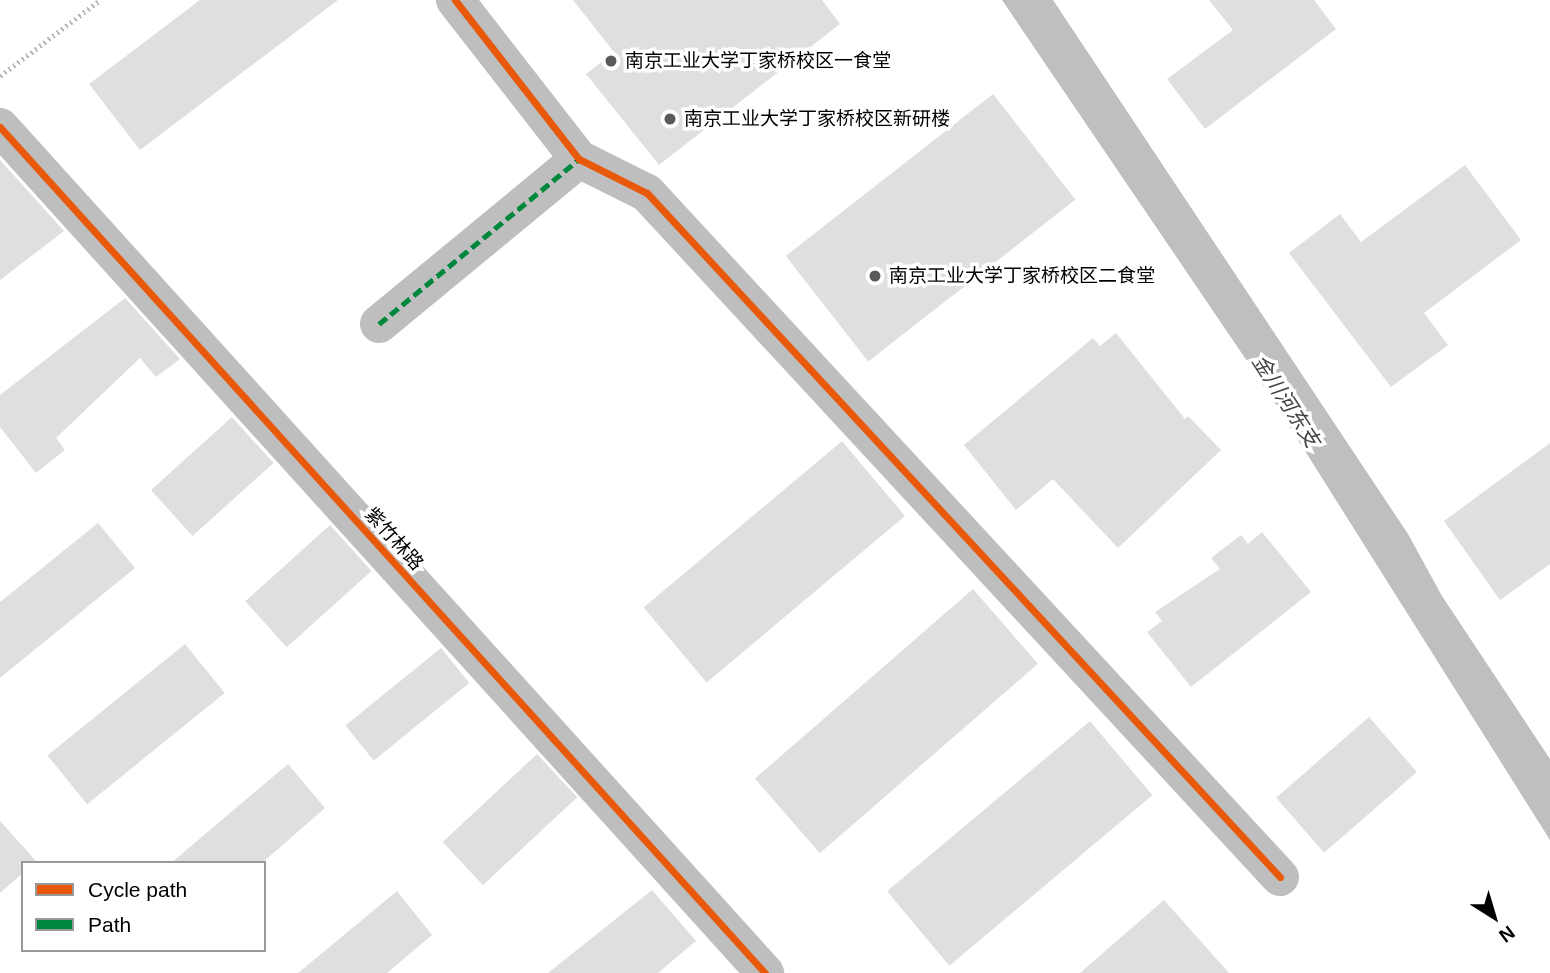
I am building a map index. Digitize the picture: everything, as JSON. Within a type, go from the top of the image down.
[{"type":"street","points":[[455,0],[579,159],[647,193],[1280,877]]},
{"type":"street","name":"紫竹林路","points":[[0,127],[765,973]]},
{"type":"street","points":[[379,324],[579,159]]},
{"type":"path","points":[[0,76],[100,0]]},
{"type":"water","name":"金川河东支","points":[[1002,0],[1053,0],[1408,534],[1442,596],[1550,759],[1550,840],[1266,389]]},
{"type":"building","points":[[200,0],[338,0],[140,150],[89,84]]},
{"type":"building","name":"南京工业大学丁家桥校区新研楼","points":[[573,0],[822,0],[840,24],[659,165],[586,74],[614,52]]},
{"type":"building","points":[[1209,0],[1314,0],[1336,29],[1205,129],[1167,79],[1233,30]]},
{"type":"building","points":[[993,94],[1075,200],[868,362],[786,256]]},
{"type":"building","points":[[0,160],[64,231],[0,280]]},
{"type":"building","points":[[1465,165],[1521,240],[1424,313],[1448,345],[1391,387],[1289,253],[1340,214],[1361,242]]},
{"type":"building","points":[[125,298],[180,359],[156,377],[140,358],[56,438],[65,450],[36,473],[0,427],[0,395]]},
{"type":"building","points":[[1116,333],[1185,419],[1188,416],[1221,450],[1118,548],[1053,479],[1016,510],[964,445],[1093,338],[1100,346]]},
{"type":"building","points":[[232,417],[273,463],[192,536],[151,490]]},
{"type":"building","points":[[842,441],[905,516],[707,683],[644,607]]},
{"type":"building","points":[[1550,443],[1550,564],[1500,600],[1444,521]]},
{"type":"building","points":[[98,523],[135,568],[0,678],[0,602]]},
{"type":"building","points":[[330,525],[371,571],[287,647],[245,601]]},
{"type":"building","points":[[1262,532],[1311,592],[1191,687],[1147,632],[1162,621],[1155,612],[1220,569],[1211,558],[1241,535],[1248,544]]},
{"type":"building","points":[[973,589],[1038,664],[820,853],[755,779]]},
{"type":"building","points":[[185,644],[225,693],[87,804],[47,755]]},
{"type":"building","points":[[441,648],[469,683],[374,760],[345,725]]},
{"type":"building","points":[[1369,717],[1417,772],[1324,853],[1276,798]]},
{"type":"building","points":[[1090,721],[1152,795],[949,966],[887,891]]},
{"type":"building","points":[[537,754],[577,797],[483,885],[443,842]]},
{"type":"building","points":[[288,764],[325,808],[264,861],[173,861]]},
{"type":"building","points":[[0,821],[36,861],[21,861],[21,875],[0,893]]},
{"type":"building","points":[[652,890],[696,941],[658,973],[548,973]]},
{"type":"building","points":[[397,891],[432,935],[387,973],[298,973]]},
{"type":"building","points":[[1164,900],[1229,973],[1080,973]]},
{"type":"marked path","points":[[379,324],[579,159]]},
{"type":"cycle path","points":[[455,0],[579,159],[647,193],[1280,877]]},
{"type":"cycle path","points":[[0,127],[765,973]]},
{"type":"place","name":"南京工业大学丁家桥校区一食堂","points":[[611,61]]},
{"type":"place","name":"南京工业大学丁家桥校区新研楼","points":[[670,119]]},
{"type":"place","name":"南京工业大学丁家桥校区二食堂","points":[[875,276]]}]
